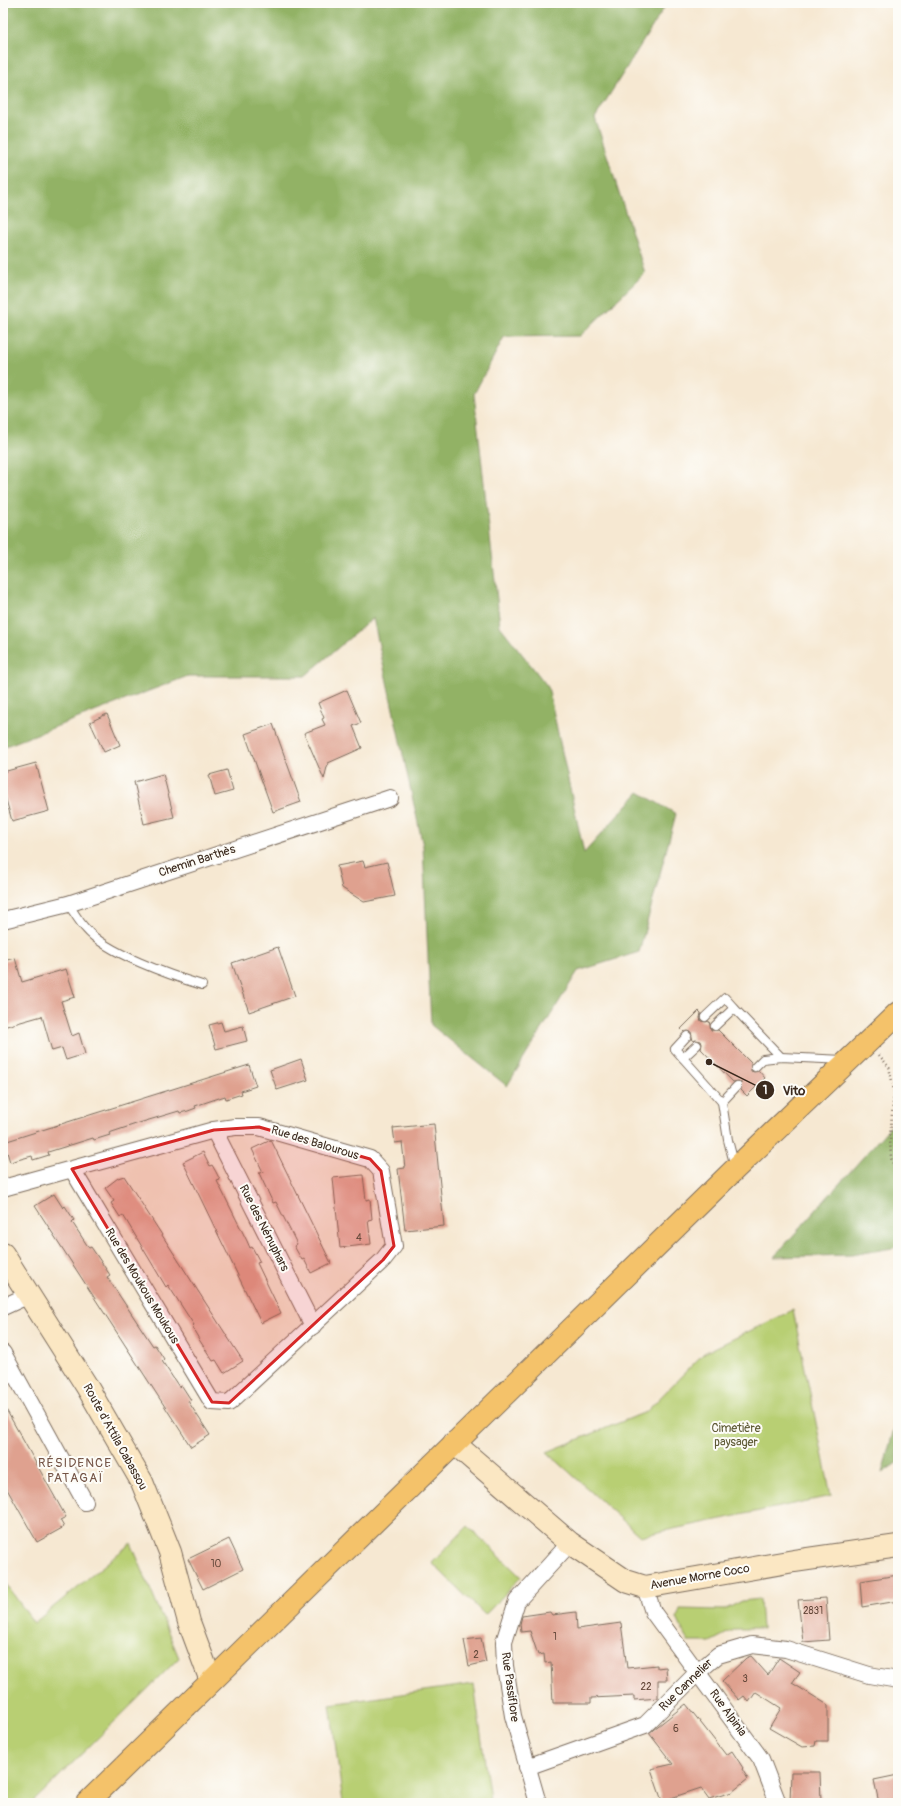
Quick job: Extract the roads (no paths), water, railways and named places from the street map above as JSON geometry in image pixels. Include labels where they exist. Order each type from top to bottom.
[{"type":"main road","points":[[87,1803],[735,1169],[868,1040],[898,1013]]},
{"type":"street","name":"Chemin Barthès","points":[[3,920],[68,904],[390,798]]},
{"type":"street","name":"Rue des Balourous","points":[[3,1188],[214,1130],[260,1126],[370,1159],[381,1170],[394,1246],[383,1260],[229,1403],[212,1402]]},
{"type":"street","name":"Rue des Nénuphars","points":[[214,1130],[313,1326]]},
{"type":"street","name":"Rue des Moukous Moukous","points":[[72,1169],[212,1402]]},
{"type":"street","name":"Route d'Attila Cabassou","points":[[3,1254],[86,1385],[142,1482],[170,1552],[189,1622],[211,1681]]},
{"type":"street","points":[[3,1307],[29,1295]]},
{"type":"street","points":[[3,1353],[85,1502]]},
{"type":"street","name":"Avenue Morne Coco","points":[[454,1443],[481,1468],[570,1543],[626,1581],[645,1587],[794,1561],[898,1546]]},
{"type":"street","name":"Rue Passiflore","points":[[538,1803],[513,1716],[505,1666],[504,1642],[517,1601],[570,1543]]},
{"type":"street","name":"Rue Alpinia","points":[[645,1587],[653,1612],[761,1759],[778,1803]]},
{"type":"street","name":"Rue Cannelier","points":[[527,1767],[645,1725],[698,1672],[718,1655],[752,1645],[786,1649],[869,1675],[898,1680]]},
{"type":"lane","points":[[68,904],[86,930],[116,951],[150,966],[202,985]]},
{"type":"lane","points":[[705,1017],[725,998],[781,1057]]},
{"type":"lane","points":[[715,1026],[734,1008]]},
{"type":"lane","points":[[688,1036],[675,1049],[722,1102],[728,1140],[735,1169]]},
{"type":"lane","points":[[683,1058],[696,1045]]},
{"type":"lane","points":[[755,1067],[763,1060],[781,1057],[848,1060]]},
{"type":"lane","points":[[722,1102],[737,1086]]},
{"type":"place","name":"Vito","points":[[709,1062]]},
{"type":"district","name":"RÉSIDENCE PATAGAÏ","points":[[75,1470]]},
{"type":"park label","name":"Cimetière paysager","points":[[736,1435]]}]
